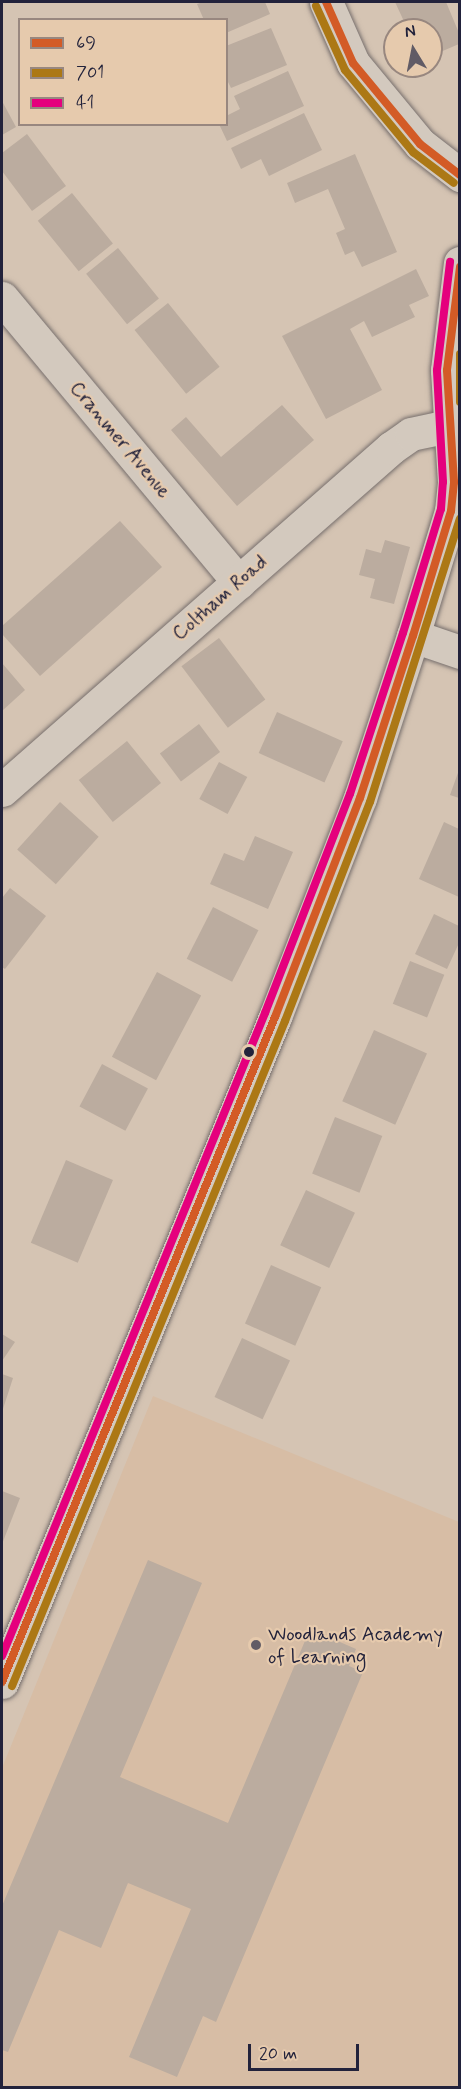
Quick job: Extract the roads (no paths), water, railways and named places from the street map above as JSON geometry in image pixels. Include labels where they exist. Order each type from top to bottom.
[{"type":"street","points":[[326,2],[353,63],[420,144],[459,175]]},
{"type":"street","points":[[2,1682],[279,1006],[360,798],[413,636],[451,510],[454,482],[447,370],[459,263]]},
{"type":"street","name":"Cranmer Avenue","points":[[2,298],[239,582]]},
{"type":"street","name":"Coltham Road","points":[[2,790],[391,448],[411,434],[450,426]]},
{"type":"street","points":[[413,636],[459,652]]},
{"type":"place","name":"Woodlands Academy of Learning","points":[[256,1645]]}]
